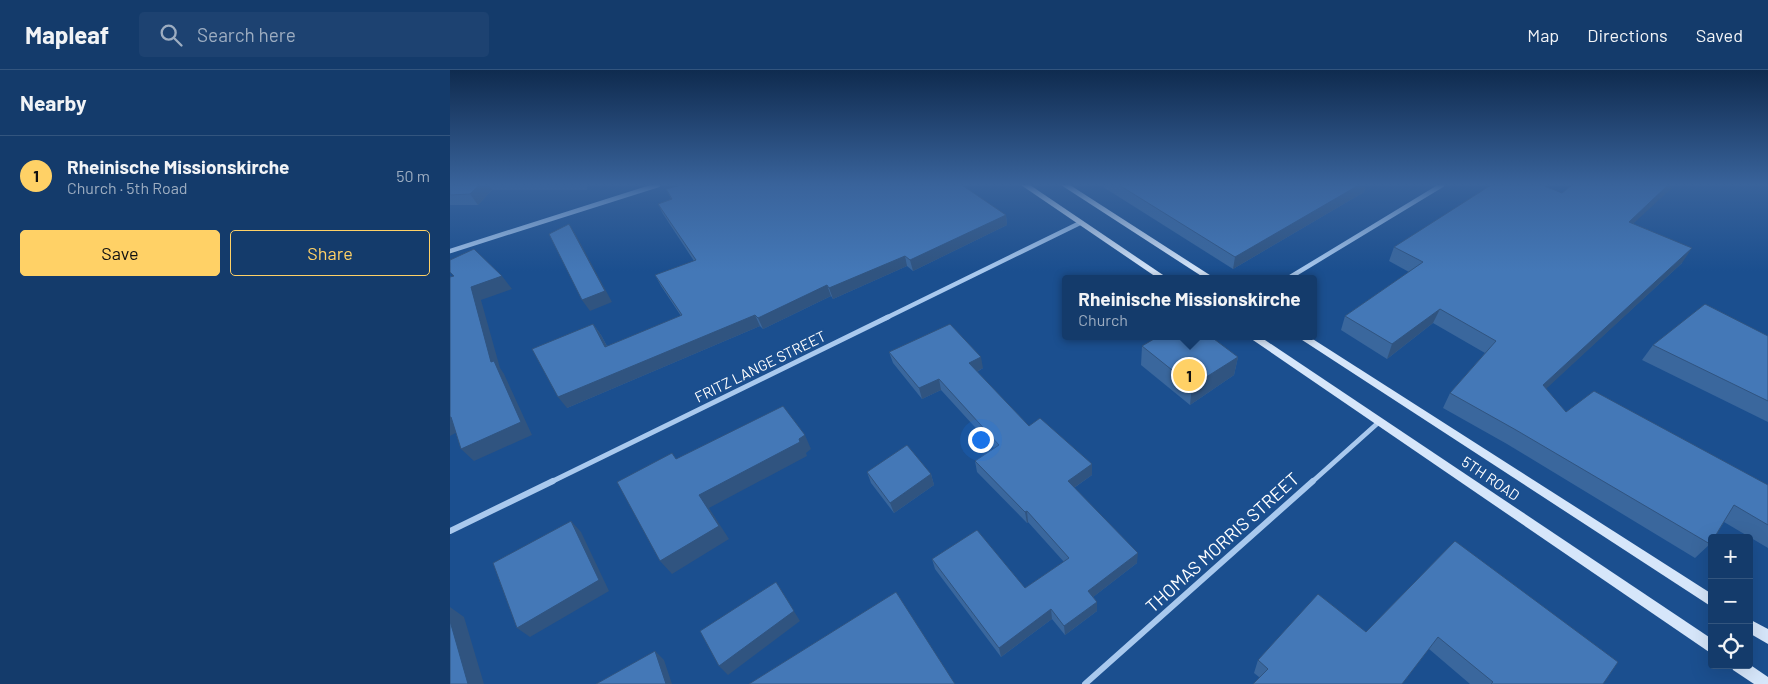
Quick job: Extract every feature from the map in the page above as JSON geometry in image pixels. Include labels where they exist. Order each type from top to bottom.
[{"type":"main road","points":[[1066,214],[1159,275]]},
{"type":"main road","points":[[1110,214],[1206,275]]},
{"type":"main road","name":"5TH ROAD","points":[[1258,340],[1708,644]]},
{"type":"main road","name":"5TH ROAD","points":[[1307,340],[1708,598]]},
{"type":"main road","points":[[1753,628],[1768,637]]},
{"type":"main road","points":[[1744,669],[1766,684]]},
{"type":"street","points":[[450,251],[568,214]]},
{"type":"street","points":[[1294,275],[1395,214]]},
{"type":"street","name":"FRITZ LANGE STREET","points":[[450,532],[1080,223]]},
{"type":"street","name":"THOMAS MORRIS STREET","points":[[1086,684],[1379,422]]},
{"type":"building","points":[[665,214],[1006,215],[910,260],[905,256],[829,288],[827,285],[758,318],[755,315],[558,397],[532,349],[593,324],[605,347],[682,315],[655,275],[696,260]]},
{"type":"building","points":[[1165,214],[1310,214],[1235,257]]},
{"type":"building","points":[[1446,214],[1638,214],[1629,222],[1692,248],[1543,385],[1566,412],[1594,391],[1768,485],[1768,525],[1734,505],[1716,534],[1708,534],[1708,543],[1450,393],[1496,341],[1440,309],[1392,344],[1345,316],[1423,262],[1394,247]]},
{"type":"building","points":[[569,224],[605,291],[582,300],[549,234]]},
{"type":"building","points":[[474,249],[502,276],[471,287],[491,362],[494,361],[521,422],[461,449],[450,417],[450,277],[454,276],[450,272],[450,260]]},
{"type":"building","points":[[1705,304],[1768,336],[1768,401],[1653,345]]},
{"type":"building","points":[[950,324],[981,357],[969,363],[1029,426],[1040,418],[1092,464],[1068,481],[1138,553],[1088,591],[1097,602],[1064,626],[1051,609],[999,648],[932,559],[977,530],[1025,588],[1069,558],[1027,511],[1025,512],[975,461],[999,445],[939,379],[919,388],[889,352]]},
{"type":"building","points":[[1152,340],[1215,340],[1238,357],[1192,386],[1142,346]]},
{"type":"building","points":[[783,406],[805,435],[799,439],[800,442],[699,495],[719,526],[660,561],[617,482],[672,453],[676,459]]},
{"type":"building","points":[[907,445],[931,474],[890,503],[867,472]]},
{"type":"building","points":[[571,521],[599,580],[517,628],[493,563]]},
{"type":"building","points":[[1455,541],[1618,662],[1603,684],[1491,684],[1493,682],[1438,637],[1402,684],[1253,684],[1268,669],[1258,660],[1318,594],[1366,632]]},
{"type":"building","points":[[776,582],[794,611],[719,666],[700,631]]},
{"type":"building","points":[[896,592],[955,684],[749,684]]},
{"type":"building","points":[[450,621],[468,684],[450,684]]},
{"type":"building","points":[[655,651],[666,684],[596,684]]},
{"type":"place","name":"Rheinische Missionskirche","points":[[1189,375]]}]
